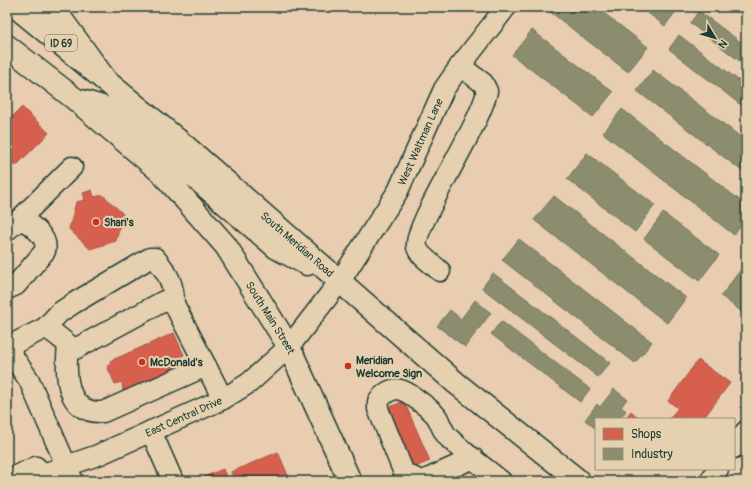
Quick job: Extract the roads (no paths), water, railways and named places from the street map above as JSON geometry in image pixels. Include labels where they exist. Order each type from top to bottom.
[{"type":"main road","name":"South Meridian Road","points":[[16,7],[191,151],[456,383],[579,481]]},
{"type":"main road","points":[[47,7],[62,20],[105,79]]},
{"type":"main road","points":[[7,46],[75,99],[119,112],[277,248],[340,281]]},
{"type":"main road","name":"South Main Street","points":[[75,99],[161,172],[226,246],[289,346],[346,479]]},
{"type":"street","name":"West Waltman Lane","points":[[289,346],[340,281],[398,191],[444,89],[506,7]]},
{"type":"street","points":[[440,271],[419,251],[417,239],[427,214],[469,138],[487,91],[483,82],[460,66]]},
{"type":"street","points":[[13,224],[72,167]]},
{"type":"street","points":[[7,289],[16,284],[45,251],[47,245],[45,240],[33,227],[13,224]]},
{"type":"street","points":[[70,474],[29,380],[7,347],[45,328],[59,313],[74,303],[150,258],[155,258],[173,285],[174,304],[223,399]]},
{"type":"street","points":[[45,328],[56,333],[68,345],[75,349],[164,301],[174,304]]},
{"type":"street","points":[[68,345],[66,372],[69,385],[82,409],[93,412],[103,412],[206,366]]},
{"type":"street","name":"East Central Drive","points":[[42,478],[70,474],[151,431],[223,399],[249,382],[289,346]]},
{"type":"street","points":[[473,458],[422,481],[404,473],[378,409],[378,400],[384,394],[394,389],[407,391],[430,409],[437,417],[447,437],[473,458],[501,481]]},
{"type":"street","points":[[151,431],[173,481]]},
{"type":"street","points":[[735,447],[746,431]]},
{"type":"street","points":[[7,480],[36,467],[42,478]]},
{"type":"street","points":[[710,481],[717,470]]},
{"type":"place","name":"Shari's","points":[[96,222]]},
{"type":"place","name":"McDonald's","points":[[142,362]]},
{"type":"place","name":"Meridian Welcome Sign","points":[[348,366]]}]
